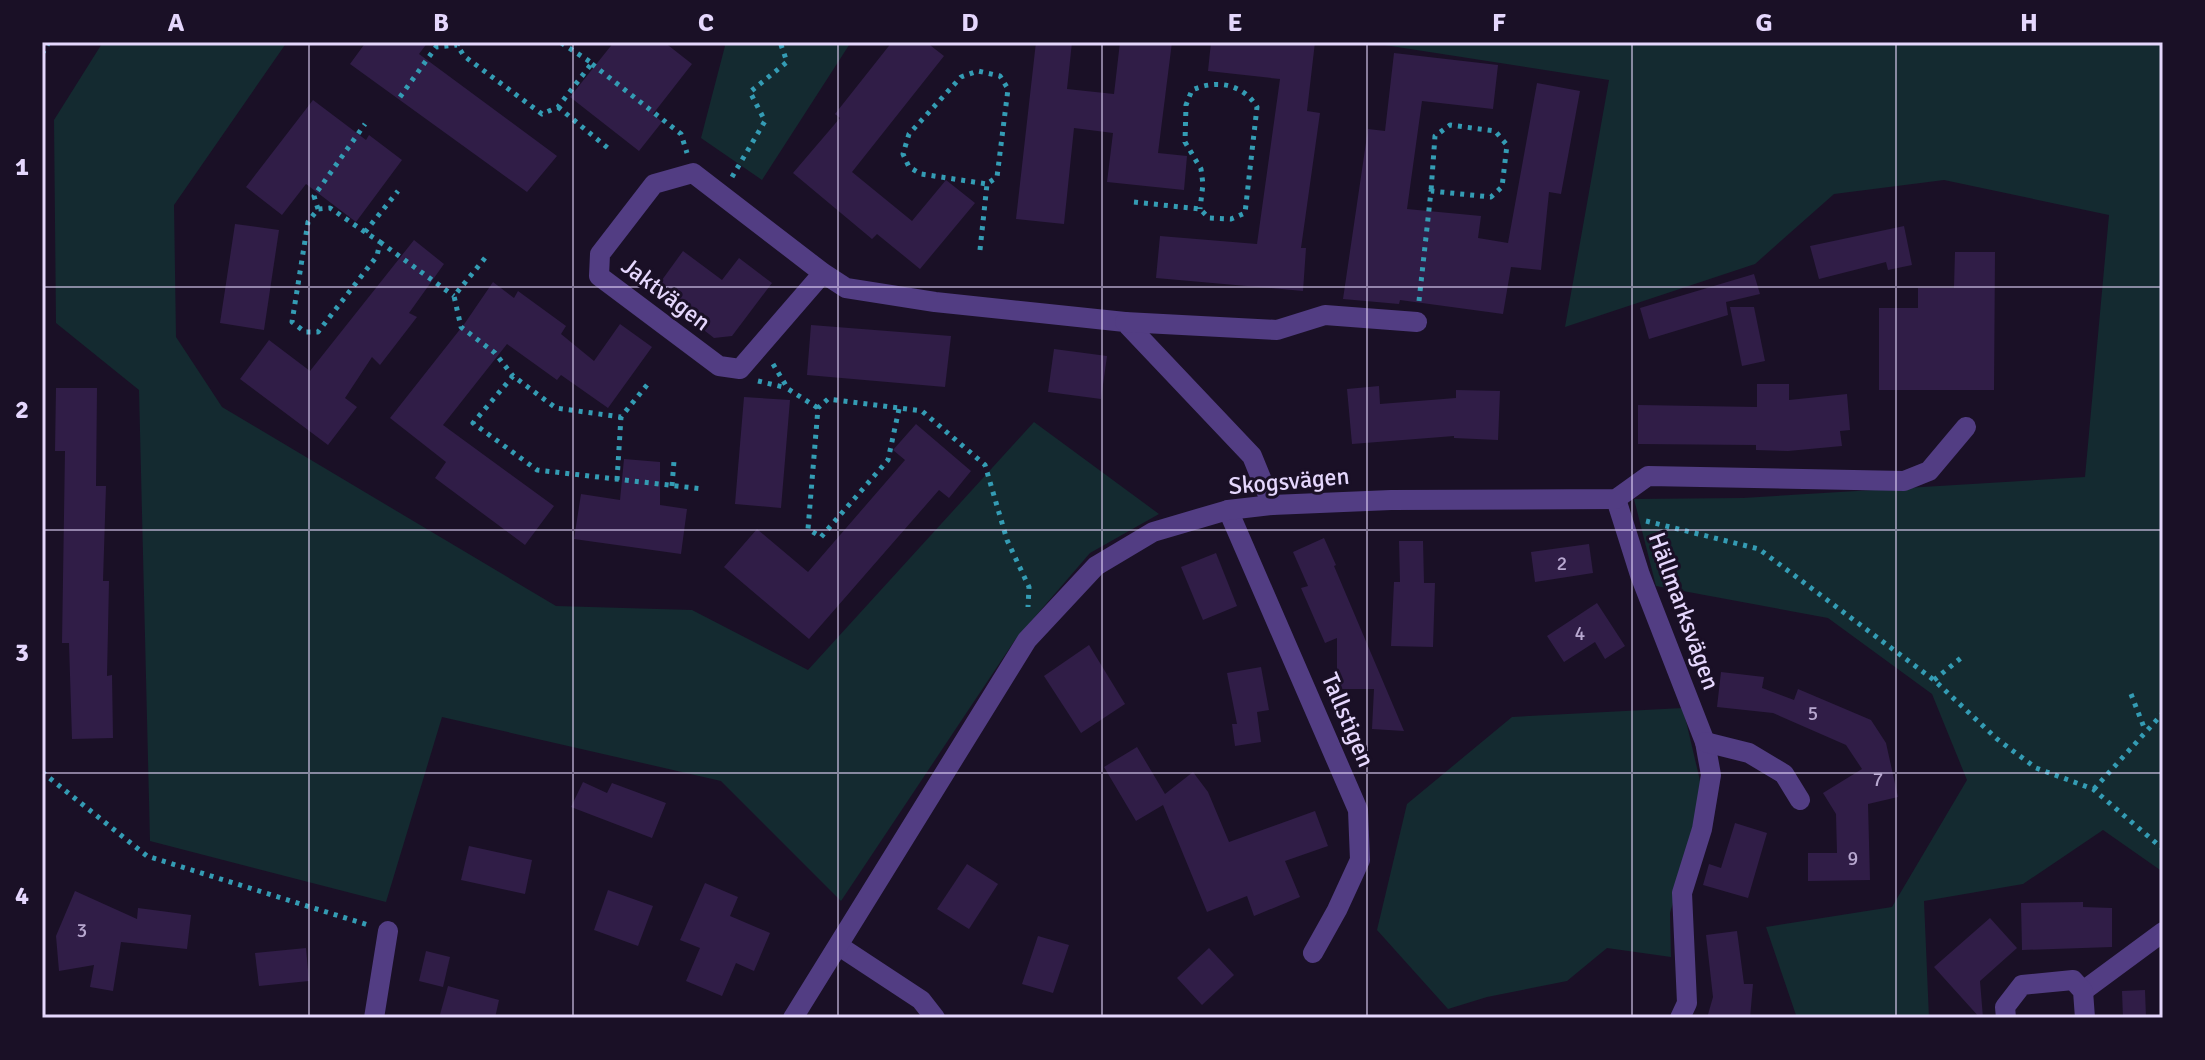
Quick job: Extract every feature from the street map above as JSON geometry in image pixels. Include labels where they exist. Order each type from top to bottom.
[{"type":"street","points":[[693,173],[846,288],[935,302],[1125,322],[1277,330],[1325,315],[1417,322]]},
{"type":"street","name":"Jaktvägen","points":[[693,173],[654,184],[600,254],[599,276],[719,366],[740,369],[823,273]]},
{"type":"street","points":[[1125,322],[1252,456],[1272,505]]},
{"type":"street","points":[[1619,507],[1648,476],[1904,481],[1929,471],[1966,427]]},
{"type":"street","name":"Skogsvägen","points":[[793,1018],[1027,640],[1096,566],[1153,532],[1228,510],[1272,505],[1391,500],[1619,507]]},
{"type":"street","name":"Hällmarksvägen","points":[[1619,507],[1640,575],[1705,742],[1711,775],[1702,829],[1682,893],[1687,1003],[1680,1018]]},
{"type":"street","name":"Tallstigen","points":[[1228,510],[1358,810],[1360,860],[1313,953]]},
{"type":"street","points":[[1705,742],[1749,753],[1784,774],[1800,800]]},
{"type":"street","points":[[374,1018],[388,931]]},
{"type":"street","points":[[2083,991],[2163,932]]},
{"type":"street","points":[[839,946],[921,1000],[935,1018]]},
{"type":"street","points":[[2006,1018],[2005,1007],[2022,985],[2073,980],[2083,991],[2085,1018]]},
{"type":"path","points":[[42,54],[49,42]]},
{"type":"path","points":[[560,42],[592,63],[681,134],[693,173]]},
{"type":"path","points":[[722,195],[765,121],[750,92],[787,62],[780,42]]},
{"type":"path","points":[[400,97],[436,47],[458,43],[464,56],[542,114],[558,107],[592,63]]},
{"type":"path","points":[[980,250],[987,184],[997,177],[1008,89],[1000,76],[978,71],[961,77],[909,134],[903,154],[909,167],[921,174],[987,184]]},
{"type":"path","points":[[1134,202],[1200,209],[1209,218],[1231,219],[1245,213],[1257,107],[1248,93],[1231,87],[1206,84],[1192,90],[1186,105],[1185,142],[1201,169],[1200,209]]},
{"type":"path","points":[[558,107],[609,149]]},
{"type":"path","points":[[318,209],[314,196],[365,124]]},
{"type":"path","points":[[1417,322],[1435,136],[1450,125],[1495,131],[1507,145],[1502,187],[1491,197],[1431,191]]},
{"type":"path","points":[[365,232],[398,191]]},
{"type":"path","points":[[380,242],[377,256],[318,332],[305,332],[292,322],[308,222],[318,209],[330,208],[380,242],[454,296],[461,327],[495,353],[513,376],[556,408],[621,417]]},
{"type":"path","points":[[454,296],[485,258]]},
{"type":"path","points":[[758,350],[771,361],[788,389],[818,408]]},
{"type":"path","points":[[513,376],[473,423],[537,470],[703,489]]},
{"type":"path","points":[[617,480],[621,417],[647,385]]},
{"type":"path","points":[[899,409],[888,460],[821,537],[808,529],[818,408],[828,399],[922,411],[985,465],[1007,540],[1029,587],[1027,640]]},
{"type":"path","points":[[672,486],[674,461]]},
{"type":"path","points":[[1619,507],[1759,549],[1934,680],[1997,739],[2036,768],[2093,789],[2163,849]]},
{"type":"path","points":[[1934,680],[1961,658]]},
{"type":"path","points":[[2131,694],[2145,730]]},
{"type":"path","points":[[2093,789],[2163,713]]},
{"type":"path","points":[[42,772],[147,856],[388,931]]},
{"type":"green space","points":[[103,42],[287,42],[174,205],[176,337],[222,407],[556,606],[692,610],[808,670],[1034,422],[1159,514],[1090,553],[1015,640],[841,901],[721,781],[442,717],[386,902],[150,841],[139,390],[56,323],[54,120]]},
{"type":"green space","points":[[722,42],[851,42],[762,180],[701,138],[725,46]]},
{"type":"green space","points":[[1365,42],[2163,42],[2163,872],[2103,830],[2023,884],[1924,901],[1929,1018],[1797,1018],[1766,927],[1892,907],[1967,780],[1932,694],[1828,618],[1656,586],[1634,499],[1743,498],[2085,477],[2109,215],[1944,180],[1834,194],[1755,264],[1565,327],[1609,80]]},
{"type":"green space","points":[[1683,708],[1701,785],[1688,852],[1670,913],[1671,957],[1607,948],[1567,981],[1487,997],[1448,1009],[1377,930],[1407,804],[1512,717]]},
{"type":"building","points":[[366,42],[428,42],[419,54],[557,156],[527,192],[350,64]]},
{"type":"building","points":[[614,42],[664,42],[692,64],[653,114],[662,122],[639,151],[570,97]]},
{"type":"building","points":[[892,42],[926,42],[944,56],[852,172],[912,221],[946,180],[975,203],[920,269],[877,234],[872,239],[793,173],[840,118],[835,114]]},
{"type":"building","points":[[1036,42],[1072,42],[1067,89],[1114,94],[1120,42],[1172,42],[1158,153],[1187,156],[1184,190],[1107,182],[1113,133],[1074,128],[1064,224],[1016,219]]},
{"type":"building","points":[[1211,42],[1315,42],[1307,111],[1320,113],[1301,248],[1306,248],[1303,291],[1156,278],[1160,236],[1257,244],[1280,79],[1208,71]]},
{"type":"building","points":[[1394,53],[1498,65],[1493,109],[1422,101],[1407,209],[1481,216],[1478,238],[1508,243],[1537,83],[1580,91],[1561,194],[1549,192],[1541,270],[1511,267],[1503,314],[1400,300],[1399,304],[1343,299],[1368,129],[1385,131]]},
{"type":"building","points":[[313,100],[366,140],[369,135],[402,160],[356,222],[306,184],[282,215],[246,187]]},
{"type":"building","points":[[235,224],[279,230],[264,330],[220,323]]},
{"type":"building","points":[[1904,226],[1912,265],[1888,270],[1886,262],[1819,279],[1810,246]]},
{"type":"building","points":[[414,240],[444,264],[409,313],[417,317],[380,365],[372,357],[345,398],[357,407],[328,445],[240,379],[269,340],[310,371]]},
{"type":"building","points":[[683,251],[722,280],[739,258],[772,283],[732,336],[714,338],[654,291]]},
{"type":"building","points":[[1955,252],[1995,252],[1994,390],[1879,390],[1879,308],[1918,308],[1918,288],[1954,288]]},
{"type":"building","points":[[1754,274],[1760,294],[1726,302],[1728,315],[1649,339],[1640,308]]},
{"type":"building","points":[[493,282],[514,298],[518,291],[566,326],[561,334],[594,361],[620,324],[652,347],[608,408],[561,375],[557,380],[507,344],[443,425],[554,506],[525,545],[435,478],[446,462],[390,418],[465,323]]},
{"type":"building","points":[[1730,307],[1754,307],[1765,361],[1742,366]]},
{"type":"building","points":[[811,325],[951,336],[945,387],[807,375]]},
{"type":"building","points":[[1054,349],[1107,356],[1101,399],[1048,392]]},
{"type":"building","points":[[1757,384],[1789,384],[1789,400],[1847,394],[1850,430],[1840,431],[1842,446],[1788,451],[1756,450],[1756,445],[1638,444],[1638,405],[1757,407]]},
{"type":"building","points":[[1379,386],[1380,404],[1456,398],[1456,390],[1500,391],[1498,440],[1454,436],[1352,444],[1347,389]]},
{"type":"building","points":[[56,388],[97,388],[96,486],[106,486],[103,581],[109,581],[107,676],[112,675],[113,738],[72,739],[69,643],[62,643],[65,451],[55,451]]},
{"type":"building","points":[[744,397],[790,400],[781,508],[735,504]]},
{"type":"building","points":[[916,424],[971,471],[949,498],[939,490],[809,639],[724,567],[757,529],[808,572],[905,460],[893,450]]},
{"type":"building","points":[[624,459],[660,462],[660,505],[687,509],[681,554],[574,539],[581,494],[620,500]]},
{"type":"building","points":[[1324,538],[1404,731],[1372,729],[1374,689],[1337,689],[1337,638],[1325,643],[1301,588],[1308,586],[1293,552]]},
{"type":"building","points":[[1399,541],[1423,541],[1424,583],[1435,583],[1433,647],[1391,646],[1394,582],[1400,582]]},
{"type":"building","points":[[1589,544],[1593,573],[1535,582],[1531,552]]},
{"type":"building","points":[[1216,553],[1237,606],[1203,620],[1181,567]]},
{"type":"building","points":[[1597,603],[1625,646],[1605,659],[1595,642],[1564,662],[1547,636]]},
{"type":"building","points":[[1089,645],[1125,704],[1081,733],[1044,676]]},
{"type":"building","points":[[1261,667],[1269,710],[1257,712],[1261,742],[1235,746],[1232,724],[1237,724],[1227,673]]},
{"type":"building","points":[[1721,672],[1764,677],[1762,688],[1794,700],[1798,689],[1871,720],[1886,743],[1898,797],[1868,804],[1870,880],[1808,881],[1808,853],[1837,853],[1836,814],[1823,793],[1862,769],[1846,745],[1773,713],[1717,707]]},
{"type":"building","points":[[1137,747],[1165,794],[1193,772],[1208,792],[1229,842],[1315,811],[1328,846],[1285,861],[1300,897],[1254,916],[1247,896],[1207,912],[1163,805],[1136,821],[1104,767]]},
{"type":"building","points":[[583,782],[607,793],[612,783],[666,803],[652,838],[571,807]]},
{"type":"building","points":[[1735,823],[1767,833],[1748,898],[1703,885],[1709,864],[1721,868]]},
{"type":"building","points":[[469,846],[532,860],[525,894],[461,880]]},
{"type":"building","points":[[967,864],[998,884],[969,929],[937,909]]},
{"type":"building","points":[[705,883],[738,897],[730,916],[770,933],[754,971],[736,963],[722,996],[686,981],[700,948],[680,940]]},
{"type":"building","points":[[608,890],[653,906],[638,946],[594,930]]},
{"type":"building","points":[[75,891],[137,919],[138,908],[191,915],[187,949],[121,942],[113,991],[90,987],[94,965],[59,971],[56,936]]},
{"type":"building","points":[[2083,902],[2083,907],[2112,908],[2112,947],[2022,950],[2021,903]]},
{"type":"building","points":[[1990,918],[2017,948],[1980,981],[1983,1018],[1980,1018],[1934,967]]},
{"type":"building","points":[[1737,931],[1744,984],[1753,984],[1750,1018],[1707,1018],[1713,997],[1706,935]]},
{"type":"building","points":[[1038,936],[1069,945],[1053,993],[1022,984]]},
{"type":"building","points":[[306,948],[309,981],[259,986],[255,953]]},
{"type":"building","points":[[1209,948],[1234,975],[1202,1005],[1177,978]]},
{"type":"building","points":[[426,951],[450,957],[443,987],[419,981]]},
{"type":"building","points":[[448,986],[499,1000],[495,1018],[439,1018]]},
{"type":"building","points":[[2145,990],[2146,1018],[2123,1018],[2122,991]]}]
